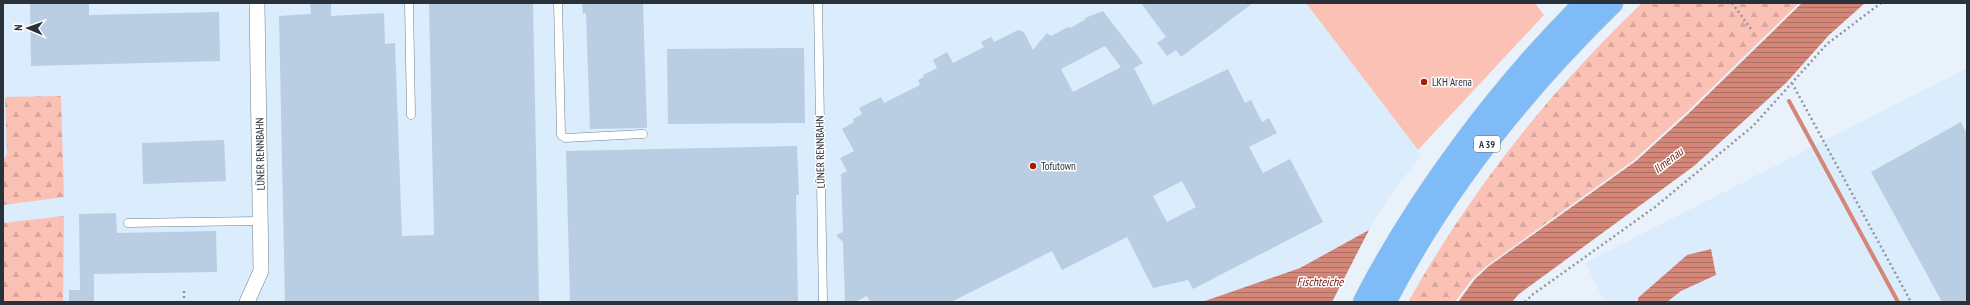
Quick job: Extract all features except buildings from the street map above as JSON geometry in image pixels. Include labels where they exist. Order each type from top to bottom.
[{"type":"highway","name":"A 39","points":[[1364,302],[1406,228],[1452,160],[1494,104],[1550,38],[1585,3]]},
{"type":"highway","name":"A 39","points":[[1385,302],[1422,236],[1466,172],[1510,114],[1564,52],[1612,3]]},
{"type":"street","name":"LÜNER RENNBAHN","points":[[247,302],[261,271],[257,3]]},
{"type":"lane","points":[[409,3],[411,115]]},
{"type":"lane","points":[[558,3],[561,135],[565,138],[643,134]]},
{"type":"lane","name":"LÜNER RENNBAHN","points":[[818,3],[823,302]]},
{"type":"lane","points":[[128,223],[260,221]]},
{"type":"path","points":[[1732,3],[1751,30]]},
{"type":"path","points":[[1525,302],[1532,295],[1655,207],[1753,126],[1827,44],[1881,3]]},
{"type":"path","points":[[1792,83],[1911,302]]},
{"type":"path","points":[[184,291],[184,302]]},
{"type":"shaded area","points":[[3,3],[1306,3],[1421,155],[1385,203],[1369,230],[1300,268],[1202,302],[3,302]]},
{"type":"shaded area","points":[[1967,68],[1967,302],[1605,302],[1585,263]]},
{"type":"green space","name":"LKH Arena","points":[[1306,3],[1535,3],[1544,15],[1418,150]]},
{"type":"green space","points":[[1642,3],[1799,3],[1687,112],[1634,160],[1488,265],[1473,278],[1455,302],[1408,302],[1459,220],[1514,144],[1574,72]]},
{"type":"green space","points":[[61,96],[64,197],[3,205],[3,159],[7,155],[5,97]]},
{"type":"green space","points":[[64,216],[63,302],[3,302],[3,223]]},
{"type":"water","name":"Ilmenau","points":[[1802,3],[1865,3],[1829,35],[1787,82],[1694,166],[1519,294],[1512,302],[1458,302],[1475,279],[1489,266],[1636,161],[1688,114]]},
{"type":"water","name":"Fischteiche","points":[[1369,230],[1332,302],[1202,302],[1300,268]]},
{"type":"water","points":[[1711,249],[1716,275],[1681,291],[1667,302],[1638,302],[1638,298],[1687,255]]},
{"type":"waterway","points":[[1789,101],[1898,302]]},
{"type":"place","name":"LKH Arena","points":[[1424,82]]},
{"type":"place","name":"Tofutown","points":[[1033,166]]}]
